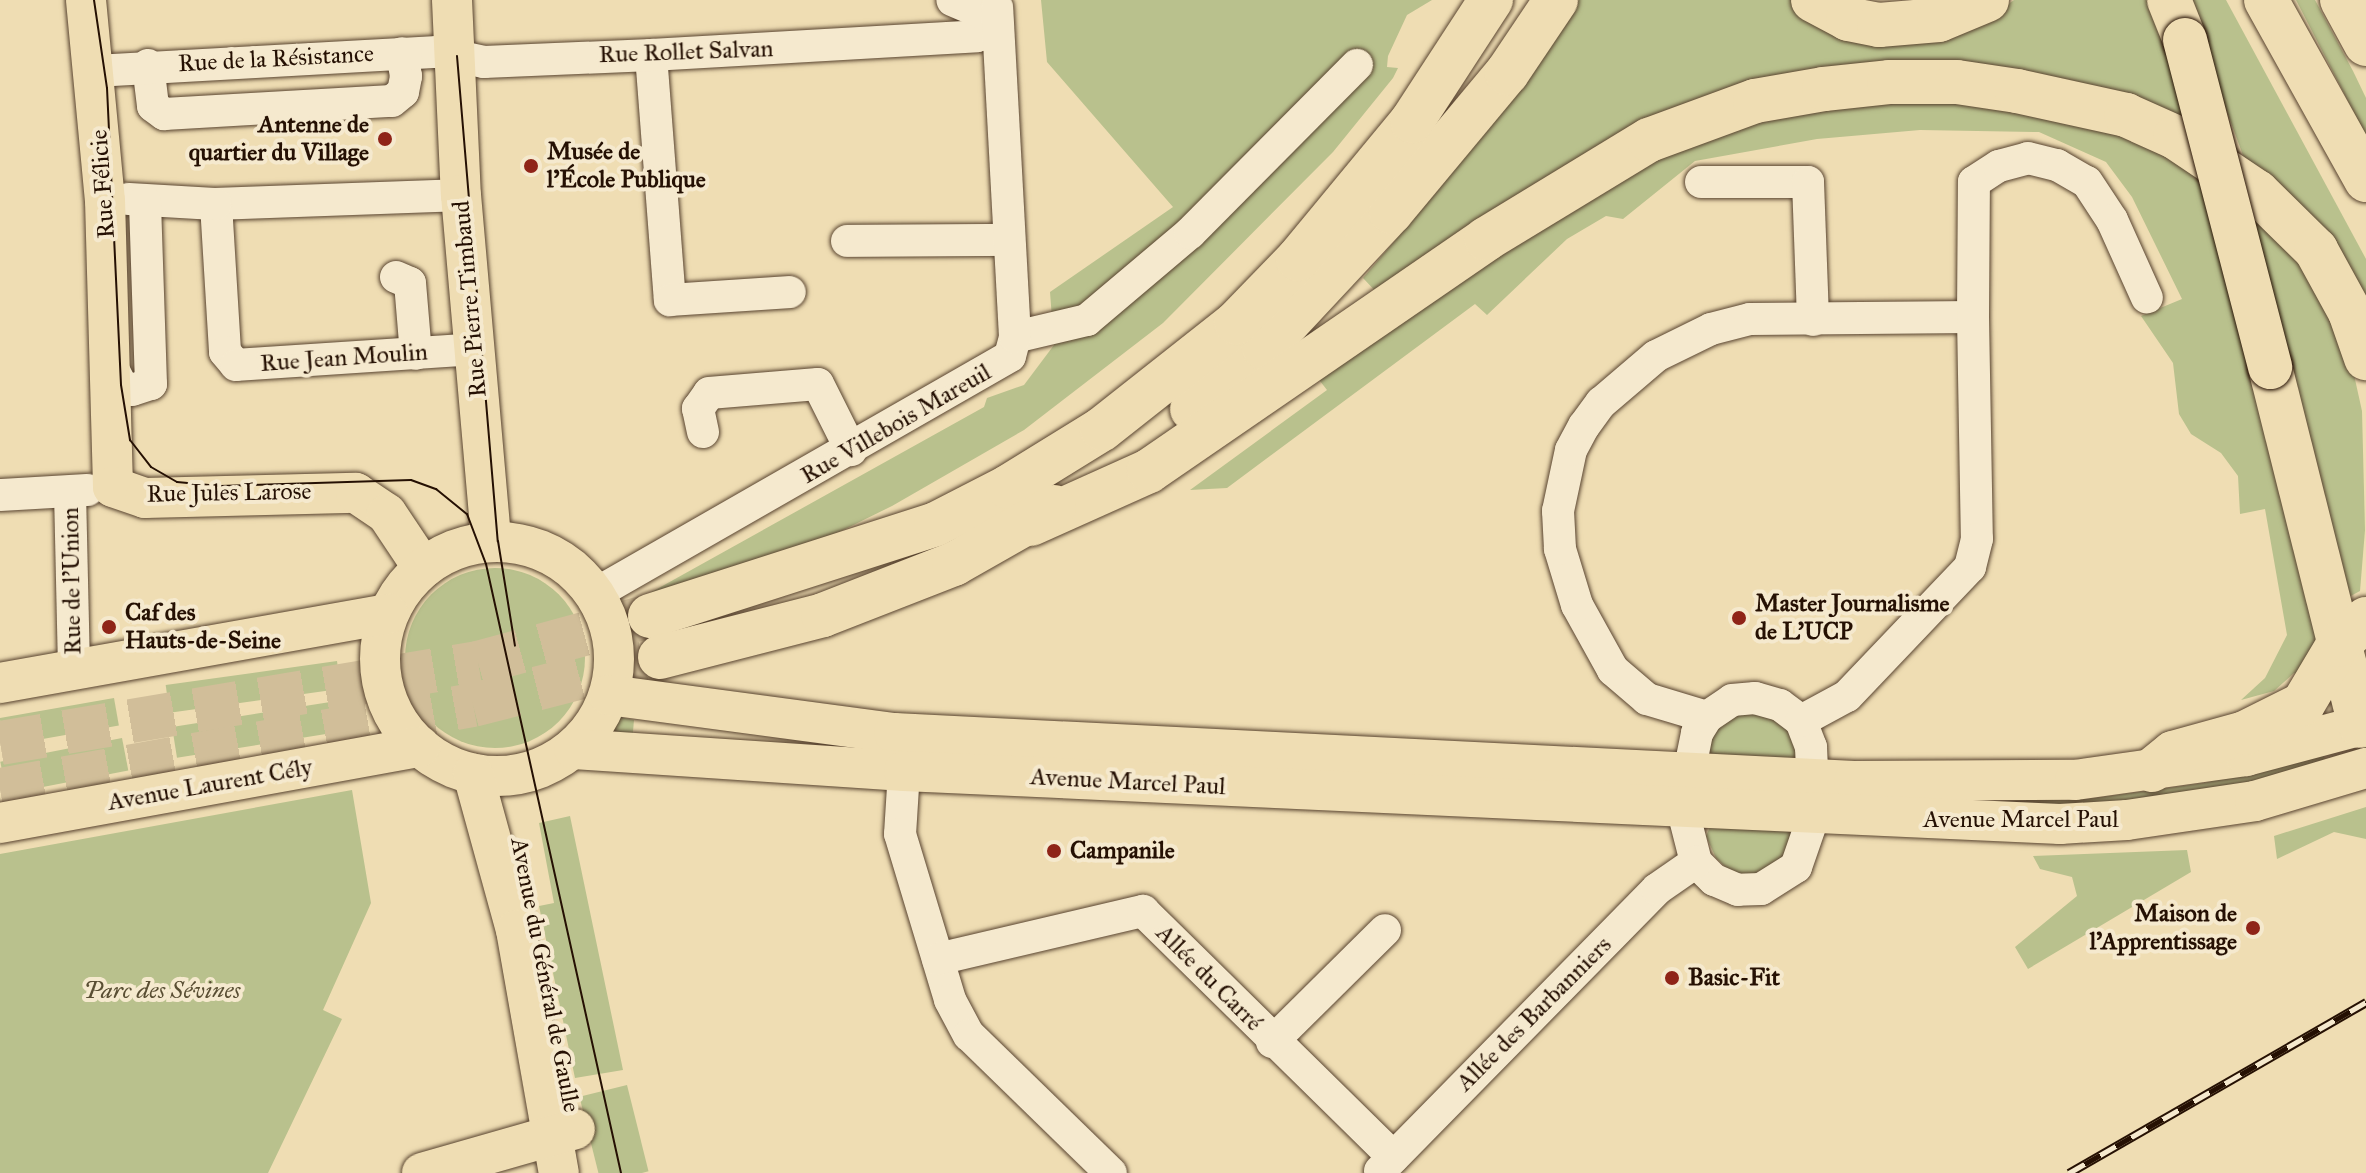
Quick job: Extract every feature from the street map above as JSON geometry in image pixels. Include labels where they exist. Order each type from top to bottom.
[{"type":"highway","points":[[848,555],[1000,474],[1090,413],[1175,346],[1321,199],[1403,91],[1458,0]]},
{"type":"highway","points":[[650,616],[848,555],[936,524],[1008,487],[1102,429],[1236,323],[1354,198],[1412,121],[1491,0]]},
{"type":"highway","points":[[1031,524],[1208,398],[1264,348],[1391,212],[1507,73],[1556,0]]},
{"type":"highway","points":[[1813,0],[1848,19],[1879,25],[1939,20],[1987,0]]},
{"type":"highway","points":[[2169,0],[2185,40],[2270,367],[2352,632],[2364,731]]},
{"type":"highway","points":[[2266,0],[2366,180]]},
{"type":"highway","points":[[2342,0],[2366,44]]},
{"type":"highway","points":[[660,657],[823,615],[954,564],[1031,524],[1149,471],[1473,248],[1624,153],[1699,119],[1755,101],[1824,89],[1930,82],[2017,91],[2126,115],[2175,137],[2257,192],[2316,250],[2350,312],[2366,358]]},
{"type":"highway","points":[[2152,770],[2173,753],[2245,733],[2303,704],[2352,632]]},
{"type":"main road","name":"Rue Félicie","points":[[86,0],[105,200],[113,369],[113,487]]},
{"type":"main road","name":"Rue Pierre Timbaud","points":[[452,0],[457,56],[454,87],[461,195],[491,541]]},
{"type":"main road","name":"Rue Jules Larose","points":[[113,487],[145,498],[363,495],[387,514],[423,568]]},
{"type":"main road","points":[[491,541],[547,552],[570,567],[595,594],[612,633],[609,695],[574,749],[541,768],[492,775],[420,747],[392,710],[383,686],[380,661],[388,614],[423,568],[449,552],[491,541]]},
{"type":"main road","points":[[3,681],[388,614]]},
{"type":"main road","name":"Avenue Marcel Paul","points":[[609,695],[894,733],[1815,797],[2060,824],[2127,820],[2255,801],[2366,768]]},
{"type":"main road","name":"Avenue Marcel Paul","points":[[1815,797],[2075,780],[2246,756],[2364,731]]},
{"type":"main road","name":"Avenue Laurent Cély","points":[[0,823],[420,747]]},
{"type":"main road","name":"Avenue Marcel Paul","points":[[574,749],[904,771],[1685,790]]},
{"type":"main road","name":"Avenue du Général de Gaulle","points":[[492,775],[522,958],[570,1158]]},
{"type":"main road","points":[[422,1173],[570,1158]]},
{"type":"street","points":[[916,41],[929,23],[931,0]]},
{"type":"street","points":[[938,0],[990,21]]},
{"type":"street","points":[[952,0],[992,17],[1015,337],[1087,320],[1190,233],[1357,65]]},
{"type":"street","name":"Rue Rollet Salvan","points":[[457,56],[484,62],[916,41],[990,21]]},
{"type":"street","name":"Rue de la Résistance","points":[[95,71],[148,65],[402,53],[457,56]]},
{"type":"street","points":[[148,65],[153,106],[164,114],[392,101],[403,92],[402,53]]},
{"type":"street","points":[[651,55],[670,300],[790,292]]},
{"type":"street","points":[[1801,721],[1847,696],[1970,567],[1977,539],[1974,182],[1999,166],[2028,158],[2057,165],[2087,182],[2112,220],[2147,298]]},
{"type":"street","points":[[1701,182],[1808,182],[1813,320]]},
{"type":"street","points":[[105,200],[216,204],[461,195]]},
{"type":"street","name":"Rue Félicie","points":[[113,369],[121,385],[132,390],[151,384],[145,201]]},
{"type":"street","name":"Rue Jean Moulin","points":[[216,204],[225,352],[236,365],[474,349]]},
{"type":"street","points":[[847,241],[1008,240]]},
{"type":"street","points":[[396,277],[410,283],[416,354]]},
{"type":"street","points":[[1707,717],[1647,699],[1613,670],[1592,640],[1567,577],[1558,511],[1571,450],[1584,426],[1601,403],[1656,356],[1711,329],[1750,319],[1973,317]]},
{"type":"street","name":"Rue Villebois Mareuil","points":[[595,594],[1002,362],[1010,356],[1015,337]]},
{"type":"street","points":[[703,432],[698,409],[709,393],[818,384],[851,450]]},
{"type":"street","name":"Rue Jules Larose","points":[[0,495],[113,487]]},
{"type":"street","name":"Rue de l'Union","points":[[70,492],[74,671]]},
{"type":"street","points":[[1755,698],[1780,705],[1801,721],[1815,797],[1796,867],[1761,889],[1738,890],[1714,880],[1696,862],[1687,842],[1685,790],[1697,733],[1707,717],[1732,700],[1755,698]]},
{"type":"street","points":[[904,771],[900,834],[950,1000],[969,1035],[1111,1173]]},
{"type":"street","name":"Allée des Barbanniers","points":[[1385,1165],[1657,889],[1696,862]]},
{"type":"street","name":"Allée du Carré","points":[[938,959],[1143,911],[1272,1042],[1385,1165]]},
{"type":"street","points":[[1272,1042],[1385,930]]},
{"type":"green space","points":[[1041,0],[1432,0],[1407,15],[1388,56],[1387,67],[1398,68],[1393,78],[1333,152],[1163,323],[1024,430],[892,506],[766,568],[648,594],[984,407],[987,398],[1024,385],[1054,345],[1050,292],[1173,207],[1047,62]]},
{"type":"green space","points":[[1570,0],[1797,0],[1981,24],[2014,0],[2159,0],[2195,133],[2144,112],[1758,88],[1379,295],[1363,278],[1439,189]]},
{"type":"green space","points":[[2186,0],[2226,0],[2366,259],[2366,309],[2244,158]]},
{"type":"green space","points":[[2296,0],[2315,0],[2353,71],[2366,98],[2366,136]]},
{"type":"green space","points":[[1834,100],[2045,105],[2205,161],[2316,626],[2316,652],[2305,680],[2294,673],[2274,691],[2241,700],[2265,678],[2287,635],[2265,509],[2240,514],[2238,476],[2221,453],[2191,434],[2179,414],[2173,363],[2141,316],[2182,299],[2132,197],[2106,162],[2039,132],[1920,130],[1817,139],[1695,161],[1623,219],[1606,216],[1567,239],[1487,315],[1475,304],[1227,488],[1190,490],[1327,390],[1313,372],[1685,135]]},
{"type":"green space","points":[[2253,216],[2279,222],[2345,334],[2362,411],[2365,530],[2360,591],[2345,599]]},
{"type":"green space","points":[[495,568],[529,575],[558,595],[578,624],[585,658],[578,692],[558,721],[529,741],[495,748],[461,741],[432,721],[412,692],[405,658],[412,624],[432,595],[461,575]]},
{"type":"green space","points":[[337,661],[341,689],[170,713],[166,685]]},
{"type":"green space","points":[[114,698],[119,726],[5,746],[0,718]]},
{"type":"green space","points":[[343,700],[348,731],[177,758],[172,727]]},
{"type":"green space","points":[[1752,712],[1769,714],[1793,730],[1798,762],[1712,755],[1708,749],[1716,731],[1736,716]]},
{"type":"green space","points":[[620,717],[634,720],[632,743],[605,741]]},
{"type":"green space","points":[[122,738],[128,770],[7,794],[0,762]]},
{"type":"green space","points":[[2323,753],[2326,763],[2259,782],[2090,809],[1857,802],[2088,799],[2204,783]]},
{"type":"green space","name":"Parc des Sévines","points":[[352,790],[371,903],[323,1010],[342,1019],[268,1173],[0,1173],[0,854]]},
{"type":"green space","points":[[2366,807],[2366,839],[2334,832],[2277,859],[2274,836]]},
{"type":"green space","points":[[570,816],[623,1070],[575,1078],[539,906],[554,903],[539,823]]},
{"type":"green space","points":[[1711,825],[1797,831],[1794,849],[1765,873],[1748,876],[1730,871],[1716,858],[1706,836]]},
{"type":"green space","points":[[2187,850],[2191,872],[2028,969],[2015,947],[2077,896],[2072,877],[2040,869],[2033,856]]},
{"type":"green space","points":[[627,1085],[649,1171],[598,1173],[579,1097]]},
{"type":"tunnel","points":[[0,743],[478,663],[650,616]]},
{"type":"tunnel","points":[[0,790],[473,705],[660,657]]},
{"type":"tram line","points":[[94,0],[107,88],[121,385],[130,440],[151,467],[177,482],[220,486],[411,480],[436,489],[467,514],[486,564],[621,1173]]},
{"type":"tram line","points":[[457,56],[498,541],[515,646]]},
{"type":"railway","points":[[2069,1173],[2366,1002]]},
{"type":"place","name":"Antenne de quartier du Village","points":[[385,139]]},
{"type":"place","name":"Musée de l'École Publique","points":[[531,166]]},
{"type":"place","name":"Master Journalisme de L'UCP","points":[[1739,618]]},
{"type":"place","name":"Caf des Hauts-de-Seine","points":[[109,627]]},
{"type":"place","name":"Campanile","points":[[1054,851]]},
{"type":"place","name":"Maison de l’Apprentissage","points":[[2253,928]]},
{"type":"place","name":"Basic-Fit","points":[[1672,978]]}]
